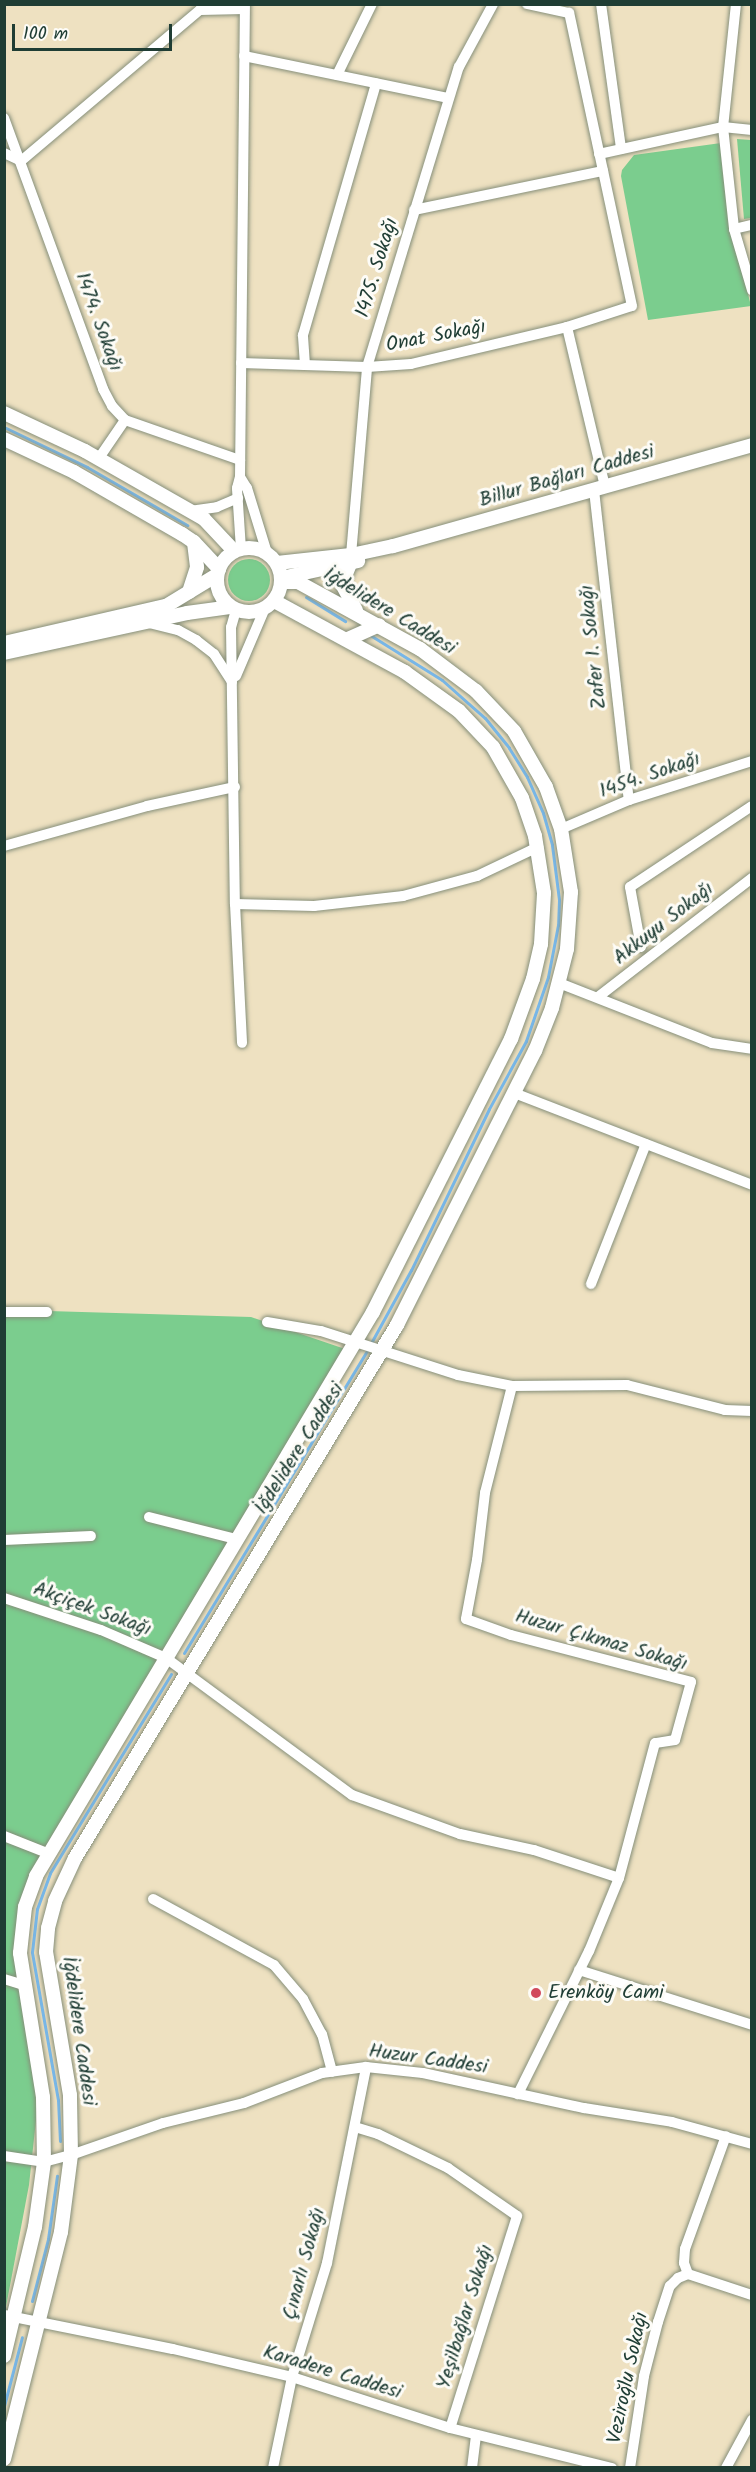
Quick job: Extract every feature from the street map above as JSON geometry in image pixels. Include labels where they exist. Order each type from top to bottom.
[{"type":"street","points":[[337,75],[372,4]]},
{"type":"street","name":"1475. Sokağı","points":[[351,559],[367,367],[459,67],[493,4]]},
{"type":"street","points":[[414,210],[603,171],[569,13],[527,4]]},
{"type":"street","points":[[601,4],[621,149]]},
{"type":"street","points":[[736,4],[723,127],[734,229],[752,290]]},
{"type":"street","points":[[4,153],[21,161],[200,10],[244,7],[238,550]]},
{"type":"street","points":[[244,56],[450,98]]},
{"type":"street","points":[[305,365],[303,335],[375,83]]},
{"type":"street","name":"1474. Sokağı","points":[[4,118],[103,389],[112,406],[125,420]]},
{"type":"street","points":[[599,154],[723,127],[752,130]]},
{"type":"street","name":"Onat Sokağı","points":[[241,363],[367,367],[411,364],[567,327],[632,306],[603,171]]},
{"type":"street","points":[[734,229],[752,225]]},
{"type":"street","name":"Zafer 1. Sokağı","points":[[567,327],[600,488],[629,800]]},
{"type":"street","points":[[4,413],[99,458],[204,519],[238,550]]},
{"type":"street","points":[[99,458],[125,420],[240,460]]},
{"type":"street","points":[[4,439],[99,486],[194,542],[218,572],[219,593],[233,608],[231,627],[235,904],[242,1043]]},
{"type":"street","name":"Billur Bağları Caddesi","points":[[351,559],[752,445]]},
{"type":"street","points":[[233,685],[248,644],[281,580],[247,488],[240,477]]},
{"type":"street","points":[[190,511],[217,507],[238,498]]},
{"type":"street","points":[[188,594],[197,567],[194,542]]},
{"type":"street","points":[[4,653],[103,627],[166,606],[188,594],[218,572],[225,558],[238,550],[255,548],[272,558],[351,559]]},
{"type":"street","points":[[281,580],[351,559]]},
{"type":"street","points":[[351,559],[342,584],[348,599],[362,615]]},
{"type":"street","name":"İğdelidere Caddesi","points":[[4,2459],[61,2232],[71,2155],[70,2095],[46,1952],[51,1914],[67,1872],[382,1350],[432,1258],[535,1051],[560,983],[567,949],[571,910],[570,873],[561,829],[536,767],[501,716],[476,691],[441,664],[379,625],[298,582],[281,580]]},
{"type":"street","points":[[4,643],[233,608],[253,612],[270,604]]},
{"type":"street","name":"İğdelidere Caddesi","points":[[4,2356],[9,2316],[35,2227],[44,2162],[43,2097],[20,1953],[21,1931],[30,1892],[47,1853],[356,1343],[413,1237],[519,1020],[538,962],[544,926],[544,893],[538,847],[529,817],[513,780],[481,734],[459,711],[425,686],[348,639],[270,604]]},
{"type":"street","points":[[146,623],[178,630],[196,640],[221,664],[233,685]]},
{"type":"street","points":[[348,639],[379,625]]},
{"type":"street","name":"1454. Sokağı","points":[[561,829],[629,800],[752,761]]},
{"type":"street","points":[[4,846],[147,806],[235,787]]},
{"type":"street","points":[[641,947],[630,887],[752,806]]},
{"type":"street","points":[[235,904],[314,906],[404,896],[477,876],[538,847]]},
{"type":"street","name":"Akkuyu Sokağı","points":[[598,997],[752,878]]},
{"type":"street","points":[[560,983],[712,1042],[752,1048]]},
{"type":"street","points":[[514,1093],[752,1185]]},
{"type":"street","points":[[591,1284],[646,1144]]},
{"type":"street","points":[[4,1312],[47,1312]]},
{"type":"street","points":[[267,1322],[321,1331],[458,1376],[512,1386],[627,1385],[725,1410],[752,1411]]},
{"type":"street","name":"Huzur Çıkmaz Sokağı","points":[[512,1386],[485,1493],[477,1560],[466,1619],[512,1635],[691,1682],[675,1740],[655,1743],[619,1878],[579,1970],[518,2094]]},
{"type":"street","points":[[149,1517],[236,1539]]},
{"type":"street","points":[[4,1540],[91,1536]]},
{"type":"street","name":"Akçiçek Sokağı","points":[[4,1598],[101,1630],[166,1658],[352,1795],[460,1833],[534,1850],[619,1878]]},
{"type":"street","points":[[4,1836],[47,1853]]},
{"type":"street","points":[[153,1899],[274,1965],[303,1999],[322,2034],[332,2072]]},
{"type":"street","points":[[579,1970],[752,2025]]},
{"type":"street","points":[[4,1979],[24,1985]]},
{"type":"street","name":"Huzur Caddesi","points":[[44,2162],[163,2124],[244,2103],[322,2073],[366,2067],[423,2073],[584,2108],[672,2122],[752,2144]]},
{"type":"street","name":"Çınarlı Sokağı","points":[[273,2468],[292,2377],[327,2263],[366,2067]]},
{"type":"street","name":"Yeşilbağlar Sokağı","points":[[355,2127],[378,2134],[448,2168],[517,2216],[450,2428]]},
{"type":"street","points":[[726,2136],[685,2249],[684,2263],[688,2274],[752,2295]]},
{"type":"street","points":[[4,2156],[44,2162]]},
{"type":"street","name":"Veziroğlu Sokağı","points":[[630,2468],[644,2376],[666,2295],[674,2282],[688,2274]]},
{"type":"street","name":"Karadere Caddesi","points":[[9,2316],[173,2349],[292,2377],[450,2428],[612,2468]]},
{"type":"street","points":[[726,2468],[752,2420]]},
{"type":"street","points":[[472,2468],[476,2435]]},
{"type":"green space","points":[[737,139],[751,140],[751,218],[744,219]]},
{"type":"green space","points":[[721,143],[732,230],[751,306],[648,320],[621,176],[622,170],[634,155]]},
{"type":"green space","points":[[249,559],[264,565],[270,580],[264,595],[249,601],[234,595],[228,580],[234,565]]},
{"type":"green space","points":[[14,1310],[251,1317],[348,1350],[19,1915],[37,2111],[29,2185],[5,2312],[5,1312]]},
{"type":"waterway","points":[[4,427],[87,467],[187,525]]},
{"type":"waterway","points":[[306,597],[345,621]]},
{"type":"waterway","points":[[370,635],[442,680],[485,718],[509,748],[527,777],[543,813],[552,845],[559,900],[558,925],[548,977],[526,1041],[489,1109],[411,1270],[371,1343]]},
{"type":"waterway","points":[[184,1653],[368,1349]]},
{"type":"waterway","points":[[60,2141],[58,2100],[32,1952],[37,1909],[50,1873],[171,1674]]},
{"type":"waterway","points":[[32,2301],[48,2239],[57,2176]]},
{"type":"waterway","points":[[4,2406],[22,2337]]},
{"type":"place","name":"Erenköy Cami","points":[[536,1993]]}]
